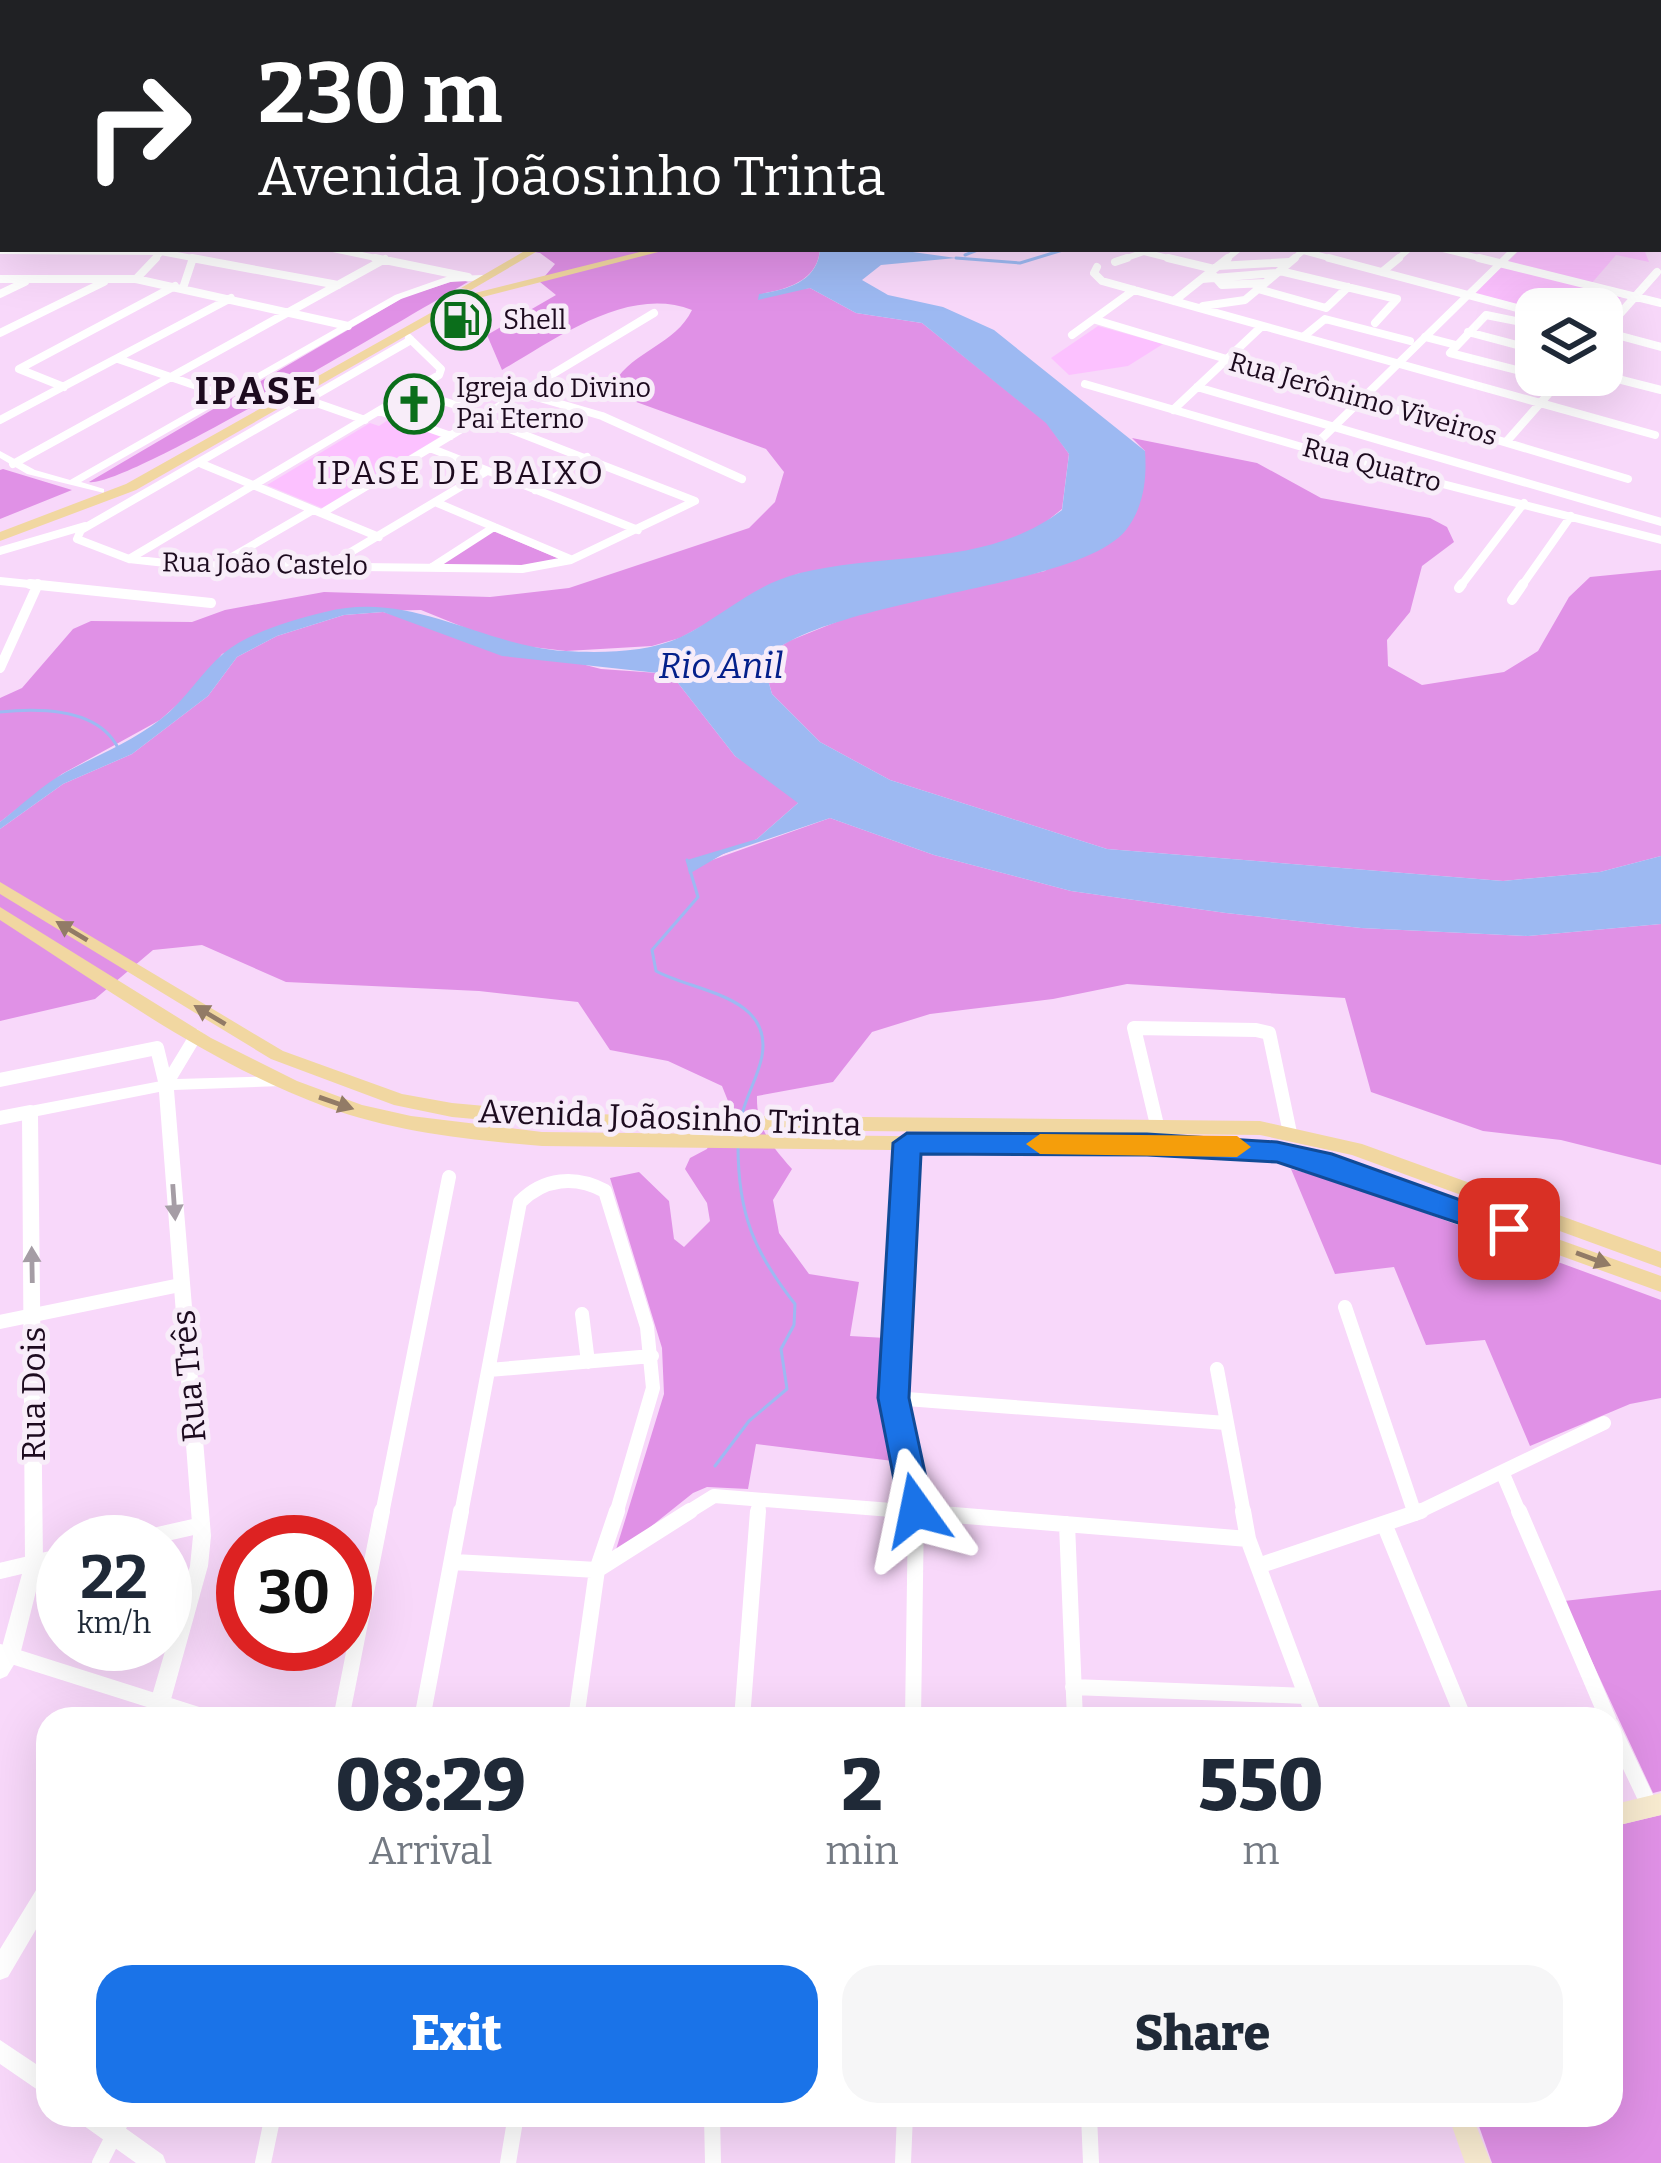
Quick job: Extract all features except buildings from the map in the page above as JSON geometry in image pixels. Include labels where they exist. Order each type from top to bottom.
[{"type":"main road","points":[[0,528],[100,490],[255,407],[476,278],[531,252]]},
{"type":"main road","points":[[341,372],[407,337],[463,299],[510,283],[651,252]]},
{"type":"main road","points":[[0,537],[96,503],[304,399],[362,354],[353,351]]},
{"type":"main road","points":[[241,428],[236,422],[255,407]]},
{"type":"main road","name":"Avenida Joãosinho Trinta","points":[[0,887],[278,1055],[400,1100],[513,1118],[685,1131],[864,1133],[1157,1125],[1291,1133],[1355,1148],[1661,1260]]},
{"type":"main road","name":"Avenida Joãosinho Trinta","points":[[0,912],[281,1082],[375,1116],[444,1130],[542,1139],[685,1131]]},
{"type":"main road","name":"Avenida Joãosinho Trinta","points":[[864,1133],[907,1143],[1147,1144],[1277,1152],[1322,1162],[1661,1284]]},
{"type":"main road","points":[[1623,1813],[1656,1805]]},
{"type":"main road","points":[[1464,2127],[1478,2163]]},
{"type":"street","points":[[136,279],[166,252]]},
{"type":"street","points":[[171,252],[338,285]]},
{"type":"street","points":[[349,252],[476,278]]},
{"type":"street","points":[[1115,262],[1144,252],[1216,271],[1279,272],[1397,299],[1347,350]]},
{"type":"street","points":[[1175,300],[1236,252]]},
{"type":"street","points":[[1192,307],[1256,291],[1298,252]]},
{"type":"street","points":[[1307,252],[1515,308]]},
{"type":"street","points":[[1382,272],[1405,252]]},
{"type":"street","points":[[1455,252],[1661,303]]},
{"type":"street","points":[[1496,262],[1501,252]]},
{"type":"street","points":[[1394,362],[1410,341],[1511,252]]},
{"type":"street","points":[[64,387],[19,369],[179,287],[193,257]]},
{"type":"street","points":[[13,464],[385,259]]},
{"type":"street","points":[[1216,271],[1290,262]]},
{"type":"street","points":[[1097,266],[1094,273],[1102,281],[1654,435]]},
{"type":"street","points":[[1216,271],[1223,286],[1323,309],[1348,287]]},
{"type":"street","points":[[1623,310],[1657,272]]},
{"type":"street","points":[[72,483],[410,292],[476,278]]},
{"type":"street","points":[[0,279],[136,279],[293,310],[348,326]]},
{"type":"street","points":[[0,294],[31,279]]},
{"type":"street","points":[[0,333],[110,279]]},
{"type":"street","points":[[1072,335],[1134,290]]},
{"type":"street","points":[[1175,300],[1256,291]]},
{"type":"street","points":[[1306,448],[1427,335],[1463,294]]},
{"type":"street","points":[[0,420],[232,298]]},
{"type":"street","points":[[217,565],[451,436],[653,313]]},
{"type":"street","points":[[1515,320],[1490,314],[1451,354],[1515,370]]},
{"type":"street","points":[[1303,337],[1324,319],[1371,326],[1410,341]]},
{"type":"street","name":"Rua Jerônimo Viveiros","points":[[1096,320],[1628,479]]},
{"type":"street","points":[[1326,344],[1348,324]]},
{"type":"street","points":[[1173,410],[1262,326]]},
{"type":"street","points":[[1468,332],[1515,344]]},
{"type":"street","points":[[1427,335],[1458,343]]},
{"type":"street","points":[[1623,337],[1657,345],[1661,336]]},
{"type":"street","points":[[0,551],[89,526],[202,464],[407,337],[441,369],[439,375],[257,486],[129,559]]},
{"type":"street","points":[[118,358],[226,396]]},
{"type":"street","points":[[1623,381],[1661,391]]},
{"type":"street","name":"Rua Quatro","points":[[1085,384],[1340,458],[1661,540]]},
{"type":"street","points":[[1197,387],[1326,429],[1437,454],[1439,460]]},
{"type":"street","points":[[411,391],[462,407]]},
{"type":"street","points":[[519,392],[602,416],[742,479]]},
{"type":"street","points":[[1507,441],[1546,396]]},
{"type":"street","points":[[304,399],[364,420]]},
{"type":"street","points":[[379,411],[451,436]]},
{"type":"street","points":[[481,418],[587,457]]},
{"type":"street","points":[[1340,458],[1357,436]]},
{"type":"street","points":[[1381,468],[1400,446]]},
{"type":"street","points":[[430,448],[638,530]]},
{"type":"street","points":[[0,454],[13,464],[100,490]]},
{"type":"street","points":[[535,490],[587,457]]},
{"type":"street","name":"Rua João Castelo","points":[[89,526],[77,539],[129,559],[217,565],[522,569],[571,560],[694,503],[693,498],[587,457]]},
{"type":"street","points":[[1425,479],[1439,460]]},
{"type":"street","points":[[1439,460],[1661,522]]},
{"type":"street","points":[[202,464],[379,537]]},
{"type":"street","points":[[328,565],[488,471]]},
{"type":"street","points":[[435,502],[571,560]]},
{"type":"street","points":[[1459,588],[1524,503]]},
{"type":"street","points":[[1512,601],[1585,503]]},
{"type":"street","points":[[432,567],[494,527]]},
{"type":"street","points":[[0,581],[211,603]]},
{"type":"street","points":[[0,668],[38,584]]},
{"type":"street","points":[[1157,1125],[1134,1028],[1256,1030],[1269,1033],[1291,1133]]},
{"type":"street","points":[[166,1085],[197,1034]]},
{"type":"street","points":[[0,1080],[157,1048],[166,1085]]},
{"type":"street","points":[[0,1118],[166,1085],[281,1082]]},
{"type":"street","name":"Rua Três","points":[[156,1707],[199,1566],[202,1525],[166,1085]]},
{"type":"street","name":"Rua Dois","points":[[3,1658],[34,1563],[30,1112]]},
{"type":"street","points":[[907,1143],[893,1398],[916,1510],[913,1707]]},
{"type":"street","points":[[343,1707],[449,1178]]},
{"type":"street","points":[[424,1707],[520,1202],[529,1192],[556,1180],[596,1185],[605,1191],[652,1356],[647,1421],[596,1570],[578,1707]]},
{"type":"street","points":[[0,1322],[180,1285]]},
{"type":"street","points":[[1346,1307],[1415,1514]]},
{"type":"street","points":[[583,1314],[588,1362]]},
{"type":"street","points":[[489,1370],[652,1356]]},
{"type":"street","points":[[1216,1369],[1248,1539],[1310,1707]]},
{"type":"street","points":[[893,1398],[1226,1423]]},
{"type":"street","points":[[1258,1566],[1415,1514],[1604,1423]]},
{"type":"street","points":[[1503,1474],[1604,1707]]},
{"type":"street","points":[[454,1562],[596,1570],[707,1498],[916,1510],[1248,1539]]},
{"type":"street","points":[[743,1707],[759,1500]]},
{"type":"street","points":[[1067,1524],[1074,1707]]},
{"type":"street","points":[[192,1527],[202,1525]]},
{"type":"street","points":[[1385,1526],[1459,1707]]},
{"type":"street","points":[[0,1571],[34,1563]]},
{"type":"street","points":[[3,1658],[144,1707]]},
{"type":"street","points":[[1073,1688],[1306,1696]]},
{"type":"street","points":[[1623,1745],[1656,1805]]},
{"type":"street","points":[[0,1969],[36,1909]]},
{"type":"street","points":[[0,2051],[36,2077]]},
{"type":"street","points":[[100,2163],[118,2127]]},
{"type":"street","points":[[121,2127],[154,2163]]},
{"type":"street","points":[[263,2163],[270,2127]]},
{"type":"street","points":[[508,2163],[514,2127]]},
{"type":"street","points":[[709,2163],[711,2127]]},
{"type":"street","points":[[903,2163],[904,2127]]},
{"type":"street","points":[[1089,2127],[1090,2163]]},
{"type":"shaded area","points":[[534,252],[819,252],[807,276],[759,294],[810,288],[856,313],[922,323],[1047,423],[1069,454],[1062,509],[1031,534],[989,549],[797,574],[680,638],[652,646],[566,651],[505,644],[421,610],[326,612],[222,654],[196,688],[160,720],[62,774],[0,822],[0,698],[22,688],[73,629],[91,621],[192,622],[225,610],[324,592],[490,597],[569,588],[749,528],[775,502],[784,472],[766,449],[628,399],[614,383],[632,363],[675,332],[692,310],[643,304],[618,310],[569,331],[502,370],[487,335],[556,295],[540,282],[555,264]]},
{"type":"shaded area","points":[[1518,252],[1645,252],[1649,262],[1616,255],[1591,284],[1507,262]]},
{"type":"shaded area","points":[[1502,266],[1586,288],[1515,288],[1515,306],[1474,295]]},
{"type":"shaded area","points":[[460,279],[468,282],[211,429],[113,477],[89,482],[404,297]]},
{"type":"shaded area","points":[[1098,326],[1163,344],[1128,366],[1069,375],[1051,358]]},
{"type":"shaded area","points":[[391,418],[443,435],[322,508],[267,485],[370,423],[379,426]]},
{"type":"shaded area","points":[[1132,438],[1257,463],[1321,498],[1430,518],[1447,527],[1454,542],[1422,566],[1410,612],[1387,640],[1388,666],[1422,685],[1504,672],[1538,651],[1569,597],[1590,577],[1661,570],[1661,856],[1600,872],[1503,881],[1107,849],[890,780],[820,742],[772,694],[766,673],[775,650],[789,641],[866,610],[1045,571],[1145,451]]},
{"type":"shaded area","points":[[3,469],[72,490],[0,519]]},
{"type":"shaded area","points":[[493,531],[562,560],[523,566],[441,565]]},
{"type":"shaded area","points":[[383,612],[601,669],[658,673],[678,683],[735,756],[796,796],[798,803],[757,839],[701,864],[830,818],[934,855],[1071,891],[1226,913],[1361,928],[1528,936],[1661,924],[1661,1165],[1561,1140],[1483,1131],[1371,1092],[1345,998],[1127,984],[1053,999],[930,1014],[872,1032],[833,1082],[757,1096],[757,1107],[767,1136],[792,1169],[773,1200],[779,1233],[809,1274],[859,1282],[850,1336],[886,1338],[880,1396],[893,1461],[756,1444],[748,1489],[707,1487],[693,1493],[614,1556],[664,1394],[662,1348],[610,1178],[639,1172],[669,1201],[674,1239],[684,1247],[710,1221],[707,1203],[685,1169],[690,1158],[707,1149],[728,1101],[722,1086],[668,1061],[610,1050],[578,1002],[479,991],[286,982],[202,945],[153,950],[95,999],[0,1021],[0,829],[63,784],[132,754],[208,696],[237,657],[277,636],[344,615]]},
{"type":"shaded area","points":[[1291,1169],[1347,1184],[1661,1300],[1661,1398],[1630,1404],[1530,1446],[1485,1340],[1426,1345],[1394,1267],[1335,1274]]},
{"type":"shaded area","points":[[1661,1590],[1661,1791],[1653,1793],[1623,1728],[1623,1707],[1613,1707],[1564,1601]]},
{"type":"shaded area","points":[[1661,1815],[1661,2163],[1492,2163],[1479,2127],[1623,2127],[1623,1824]]},
{"type":"water","name":"Rio Anil","points":[[819,252],[913,252],[956,258],[881,265],[862,280],[888,295],[943,307],[994,330],[1145,451],[1137,512],[1126,530],[1101,549],[1016,579],[858,616],[811,631],[775,650],[766,673],[772,694],[820,742],[890,780],[1107,849],[1503,881],[1600,872],[1661,856],[1661,924],[1528,936],[1361,928],[1226,913],[1071,891],[934,855],[830,818],[723,854],[689,874],[687,860],[757,839],[798,803],[735,756],[678,683],[658,673],[502,656],[383,612],[344,615],[277,636],[237,657],[208,696],[132,754],[63,784],[0,829],[0,822],[49,783],[161,719],[234,646],[299,619],[357,607],[387,608],[533,647],[578,652],[639,649],[681,637],[783,578],[834,566],[969,550],[1033,528],[1062,510],[1069,454],[1046,423],[922,323],[856,313],[810,288],[758,300],[759,294],[790,287],[807,277]]},
{"type":"waterway","points":[[965,255],[972,252]]},
{"type":"waterway","points":[[956,258],[1020,263],[1056,252]]},
{"type":"waterway","points":[[0,712],[50,711],[82,718],[97,725],[118,748]]},
{"type":"waterway","points":[[687,860],[698,897],[652,950],[656,971],[727,999],[755,1020],[762,1036],[762,1056],[741,1119]]},
{"type":"waterway","points":[[715,1466],[749,1421],[787,1389],[781,1349],[794,1325],[795,1304],[759,1249],[745,1212],[738,1146]]},
{"type":"slow traffic","points":[[1040,1144],[1237,1147]]},
{"type":"place","name":"Shell","points":[[461,320]]},
{"type":"place","name":"Igreja do Divino Pai Eterno","points":[[414,404]]},
{"type":"district","name":"IPASE","points":[[257,390]]},
{"type":"district","name":"IPASE DE BAIXO","points":[[461,472]]},
{"type":"route","points":[[916,1510],[893,1398],[904,1268],[907,1143],[1147,1144],[1277,1152],[1322,1162],[1509,1229]]}]
